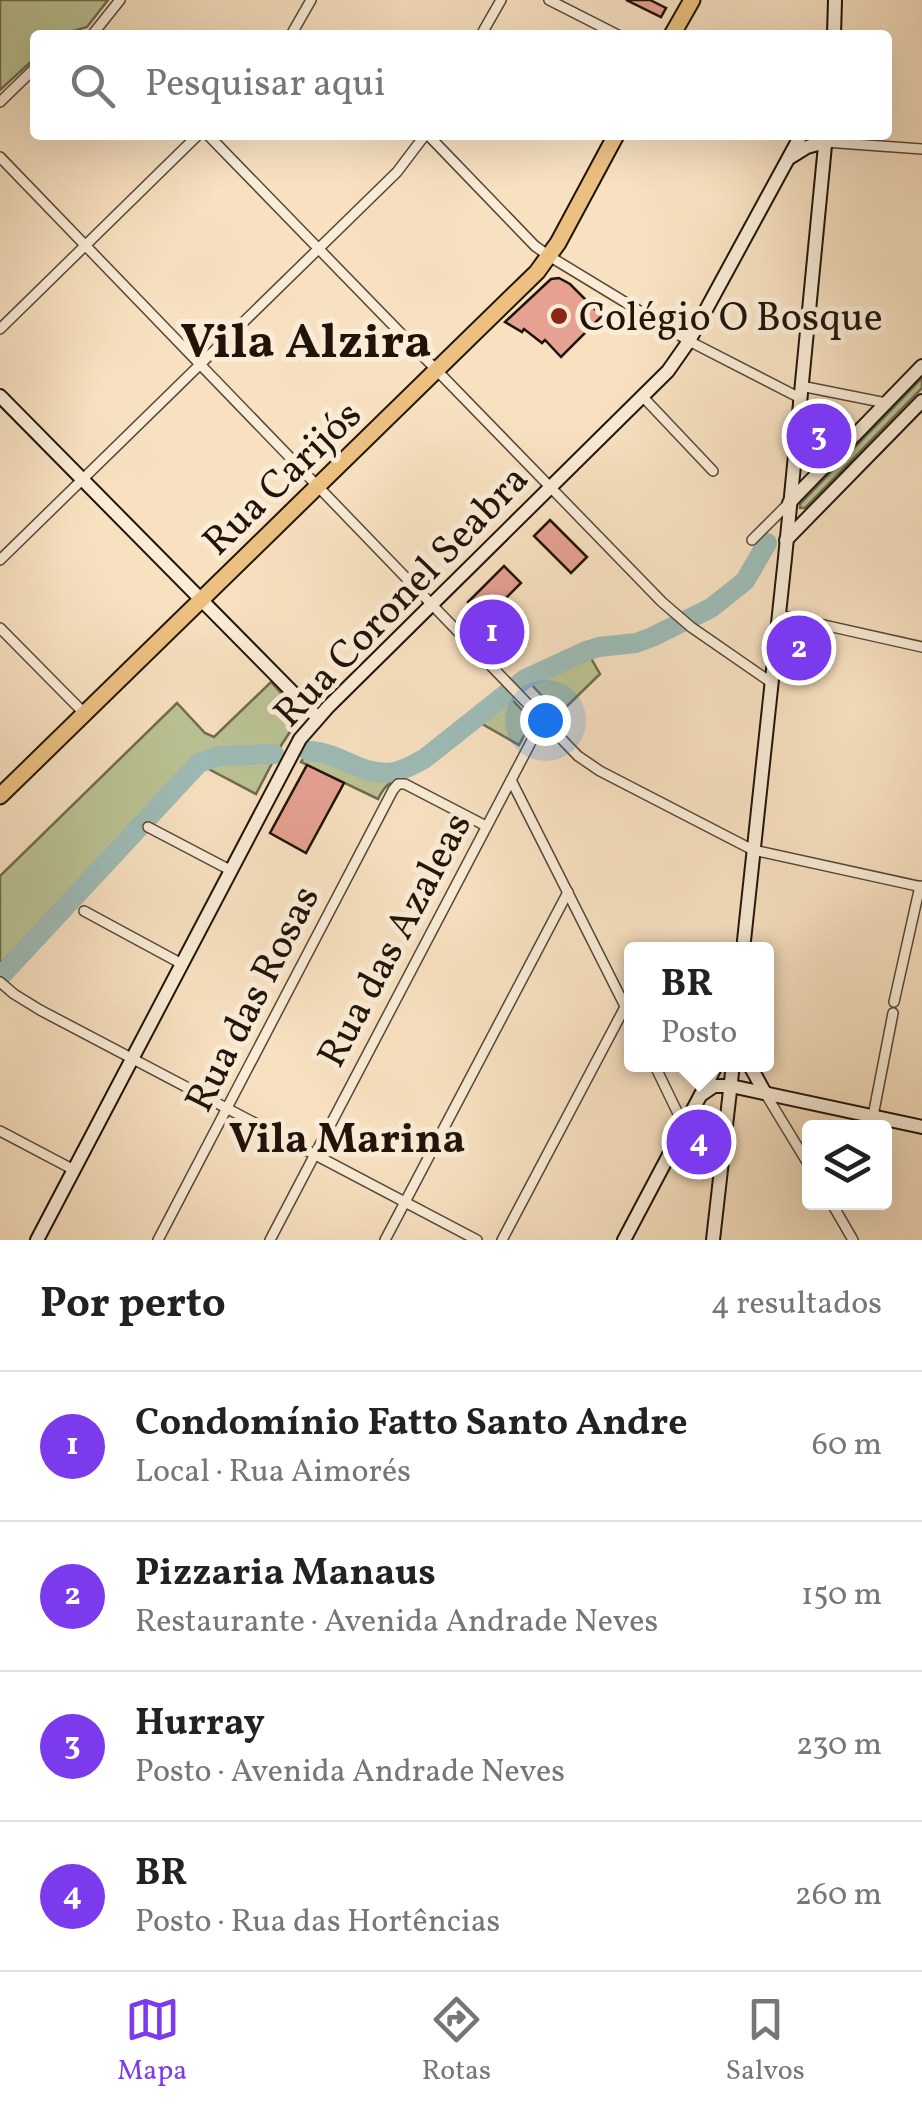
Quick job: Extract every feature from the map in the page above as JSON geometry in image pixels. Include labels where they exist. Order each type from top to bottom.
[{"type":"main road","points":[[675,30],[692,0]]},
{"type":"main road","name":"Rua Carijós","points":[[1,794],[537,272],[613,140]]},
{"type":"street","points":[[96,30],[120,0]]},
{"type":"street","points":[[294,30],[311,0]]},
{"type":"street","points":[[485,30],[501,0]]},
{"type":"street","points":[[549,0],[608,30]]},
{"type":"street","points":[[834,30],[835,0]]},
{"type":"street","points":[[0,102],[30,73]]},
{"type":"street","points":[[0,329],[193,140]]},
{"type":"street","points":[[213,140],[677,615],[772,683]]},
{"type":"street","points":[[0,560],[397,172],[423,140]]},
{"type":"street","points":[[432,140],[535,246],[688,340],[800,392],[886,403]]},
{"type":"street","name":"Rua Coronel Seabra","points":[[36,1240],[292,750],[318,718],[668,370],[799,140]]},
{"type":"street","points":[[789,159],[824,140]]},
{"type":"street","points":[[744,942],[826,140]]},
{"type":"street","points":[[836,140],[922,149]]},
{"type":"street","points":[[0,157],[578,756],[752,850],[921,887],[872,1116]]},
{"type":"street","points":[[752,540],[922,366]]},
{"type":"street","points":[[0,396],[318,718]]},
{"type":"street","points":[[643,397],[714,471]]},
{"type":"street","points":[[786,540],[919,407]]},
{"type":"street","points":[[779,615],[922,646]]},
{"type":"street","points":[[0,628],[85,714]]},
{"type":"street","name":"Rua das Azaleas","points":[[270,1240],[544,719]]},
{"type":"street","points":[[510,780],[624,1005]]},
{"type":"street","name":"Rua das Rosas","points":[[158,1240],[393,790],[398,784],[405,784],[486,826]]},
{"type":"street","points":[[148,827],[230,870]]},
{"type":"street","points":[[385,1240],[568,892]]},
{"type":"street","points":[[84,912],[182,964]]},
{"type":"street","points":[[1,982],[40,1010],[478,1240]]},
{"type":"street","points":[[502,1240],[624,1009]]},
{"type":"street","points":[[658,1072],[684,1126]]},
{"type":"street","points":[[624,1240],[713,1072]]},
{"type":"street","points":[[713,1240],[732,1072]]},
{"type":"street","points":[[754,1072],[802,1154]]},
{"type":"street","points":[[701,1095],[714,1086],[731,1086],[922,1126]]},
{"type":"street","points":[[0,1132],[74,1170]]},
{"type":"street","points":[[836,1210],[853,1240]]},
{"type":"green space","points":[[0,0],[108,0],[87,27],[30,30],[30,63],[0,90]]},
{"type":"green space","points":[[922,378],[922,388],[805,508],[800,508],[800,504]]},
{"type":"green space","points":[[588,653],[600,674],[559,714],[529,682]]},
{"type":"green space","points":[[271,682],[301,715],[256,794],[201,765],[209,756],[201,755],[0,964],[0,876],[177,703],[205,733],[214,737]]},
{"type":"green space","points":[[508,695],[532,721],[519,745],[477,721]]},
{"type":"green space","points":[[312,745],[366,773],[410,775],[391,782],[378,799],[301,762]]},
{"type":"building","points":[[626,0],[650,0],[666,8],[661,17]]},
{"type":"building","name":"Colégio O Bosque","points":[[559,278],[602,316],[561,357],[545,340],[542,343],[524,329],[522,332],[505,322],[551,279]]},
{"type":"building","points":[[550,520],[587,557],[571,573],[534,536]]},
{"type":"building","points":[[504,566],[521,583],[485,619],[468,602]]},
{"type":"building","points":[[491,622],[502,633],[493,642],[482,631]]},
{"type":"building","points":[[307,765],[344,783],[306,853],[270,833]]},
{"type":"building","points":[[697,1132],[708,1134],[706,1165],[685,1164],[687,1150]]},
{"type":"waterway","points":[[308,751],[383,773],[410,767],[525,679],[586,651],[652,637],[711,608],[745,581],[767,543]]},
{"type":"waterway","points":[[0,977],[199,763],[218,756],[274,754]]},
{"type":"place","name":"Colégio O Bosque","points":[[559,316]]},
{"type":"place","name":"Hurray","points":[[819,436]]},
{"type":"place","name":"Condomínio Fatto Santo Andre","points":[[492,632]]},
{"type":"place","name":"Pizzaria Manaus","points":[[799,648]]},
{"type":"place","name":"BR","points":[[699,1142]]},
{"type":"district","name":"Vila Alzira","points":[[306,339]]},
{"type":"district","name":"Vila Marina","points":[[347,1137]]}]
